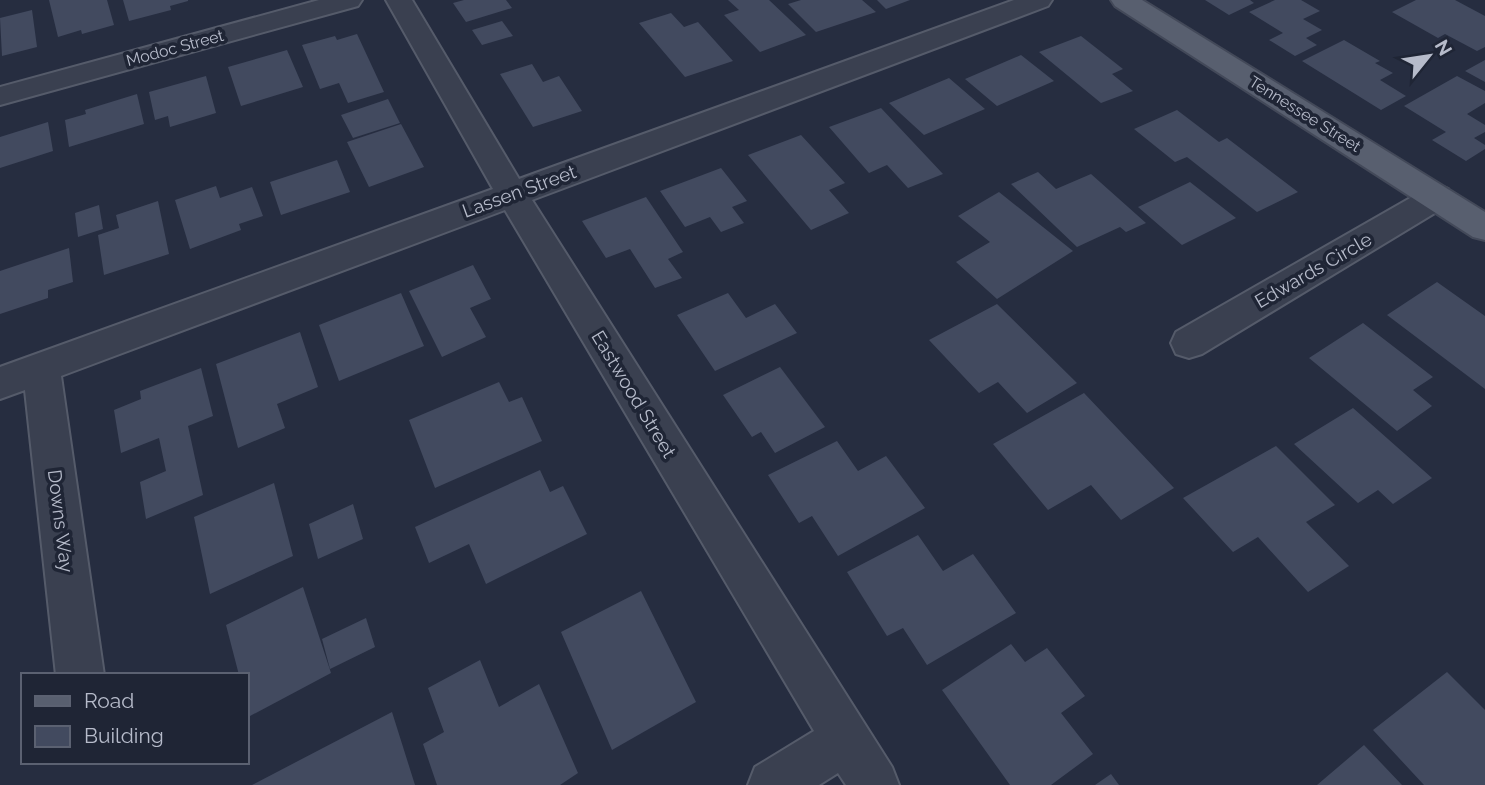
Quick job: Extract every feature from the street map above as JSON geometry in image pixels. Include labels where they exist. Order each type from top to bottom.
[{"type":"main road","name":"Tennessee Street","points":[[1124,0],[1485,228]]},
{"type":"street","name":"Modoc Street","points":[[0,96],[349,0]]},
{"type":"street","name":"Eastwood Street","points":[[398,0],[512,194],[874,785]]},
{"type":"street","name":"Lassen Street","points":[[0,383],[1039,0]]},
{"type":"street","name":"Edwards Circle","points":[[1189,343],[1437,197]]},
{"type":"street","name":"Downs Way","points":[[41,368],[80,673]]},
{"type":"street","points":[[773,785],[845,740]]},
{"type":"building","points":[[49,0],[107,0],[114,25],[58,37]]},
{"type":"building","points":[[123,0],[188,1],[170,6],[171,10],[129,21]]},
{"type":"building","points":[[464,0],[506,0],[512,8],[466,22],[453,3]]},
{"type":"building","points":[[728,0],[769,0],[806,35],[760,52],[724,15],[739,10]]},
{"type":"building","points":[[801,0],[862,0],[876,12],[816,32],[788,4]]},
{"type":"building","points":[[877,0],[910,0],[886,9]]},
{"type":"building","points":[[1205,0],[1250,0],[1254,3],[1229,15]]},
{"type":"building","points":[[1275,0],[1301,0],[1320,11],[1303,19],[1322,30],[1306,38],[1317,45],[1295,56],[1269,40],[1283,33],[1249,12]]},
{"type":"building","points":[[1416,0],[1455,0],[1485,16],[1485,47],[1477,51],[1445,34],[1438,38],[1392,12]]},
{"type":"building","points":[[32,10],[37,47],[2,56],[0,18]]},
{"type":"building","points":[[671,13],[684,27],[698,22],[733,61],[685,77],[639,23]]},
{"type":"building","points":[[502,21],[513,36],[482,45],[472,30]]},
{"type":"building","points":[[357,34],[384,92],[348,103],[339,83],[320,89],[302,45],[335,36],[337,40]]},
{"type":"building","points":[[1081,36],[1123,69],[1112,74],[1133,91],[1101,103],[1039,52]]},
{"type":"building","points":[[1344,40],[1380,61],[1375,63],[1393,73],[1380,80],[1406,96],[1381,110],[1302,61]]},
{"type":"building","points":[[287,50],[303,87],[241,106],[228,67]]},
{"type":"building","points":[[1021,55],[1054,81],[997,106],[965,79]]},
{"type":"building","points":[[1485,60],[1485,82],[1465,71]]},
{"type":"building","points":[[532,64],[543,82],[559,76],[582,111],[533,127],[500,74]]},
{"type":"building","points":[[206,76],[216,113],[170,127],[168,116],[155,120],[149,92]]},
{"type":"building","points":[[1457,76],[1485,91],[1485,103],[1467,114],[1485,125],[1485,132],[1474,138],[1485,145],[1485,149],[1466,161],[1432,140],[1446,132],[1404,106]]},
{"type":"building","points":[[949,78],[985,109],[924,135],[889,103]]},
{"type":"building","points":[[137,94],[144,124],[69,147],[65,120],[86,114],[85,110]]},
{"type":"building","points":[[388,99],[400,123],[353,138],[341,115]]},
{"type":"building","points":[[881,108],[943,174],[908,188],[887,165],[869,173],[829,127]]},
{"type":"building","points":[[1177,110],[1219,142],[1227,138],[1298,192],[1257,212],[1187,157],[1175,162],[1134,129]]},
{"type":"building","points":[[48,122],[53,151],[0,168],[0,137]]},
{"type":"building","points":[[401,124],[424,167],[369,187],[347,142]]},
{"type":"building","points":[[801,135],[845,183],[829,190],[849,213],[811,230],[748,155]]},
{"type":"building","points":[[337,160],[350,192],[281,215],[270,182]]},
{"type":"building","points":[[721,168],[747,201],[732,207],[744,223],[721,232],[710,217],[685,227],[660,191]]},
{"type":"building","points":[[1038,172],[1056,189],[1091,174],[1146,223],[1126,232],[1120,227],[1077,247],[1011,184]]},
{"type":"building","points":[[1190,182],[1236,218],[1182,245],[1138,207]]},
{"type":"building","points":[[216,186],[220,198],[252,187],[263,216],[239,224],[241,230],[190,249],[175,200]]},
{"type":"building","points":[[999,192],[1073,251],[997,299],[956,262],[990,242],[958,216]]},
{"type":"building","points":[[646,197],[683,252],[668,259],[682,278],[655,288],[630,249],[606,258],[582,221]]},
{"type":"building","points":[[158,201],[169,254],[104,275],[98,235],[119,228],[116,215]]},
{"type":"building","points":[[99,205],[103,229],[78,237],[75,213]]},
{"type":"building","points":[[69,248],[73,282],[48,290],[48,298],[0,314],[0,271]]},
{"type":"building","points":[[473,265],[491,299],[470,308],[486,337],[442,357],[409,291]]},
{"type":"building","points":[[1437,282],[1485,316],[1485,389],[1387,315]]},
{"type":"building","points":[[401,293],[424,346],[339,381],[319,325]]},
{"type":"building","points":[[728,293],[746,318],[775,304],[797,333],[715,371],[677,315]]},
{"type":"building","points":[[997,304],[1077,383],[1027,413],[998,382],[979,393],[929,340]]},
{"type":"building","points":[[1363,323],[1433,377],[1413,390],[1432,406],[1397,431],[1309,358]]},
{"type":"building","points":[[300,332],[318,387],[277,404],[285,428],[238,448],[216,364]]},
{"type":"building","points":[[780,367],[825,427],[775,453],[761,432],[752,437],[723,395]]},
{"type":"building","points":[[201,368],[213,416],[188,426],[203,495],[146,519],[140,482],[166,471],[159,438],[121,453],[114,410],[141,399],[140,391]]},
{"type":"building","points":[[499,382],[509,402],[522,397],[542,441],[435,488],[409,420]]},
{"type":"building","points":[[1084,393],[1174,488],[1121,520],[1091,485],[1048,510],[993,444]]},
{"type":"building","points":[[1353,408],[1432,478],[1393,504],[1378,490],[1358,503],[1294,444]]},
{"type":"building","points":[[837,441],[858,471],[886,456],[925,508],[838,556],[812,516],[799,523],[768,475]]},
{"type":"building","points":[[1276,446],[1335,505],[1306,522],[1349,566],[1308,592],[1258,537],[1233,552],[1183,498]]},
{"type":"building","points":[[540,470],[550,492],[563,486],[587,534],[486,584],[469,544],[429,563],[415,527]]},
{"type":"building","points":[[274,483],[293,556],[210,594],[194,517]]},
{"type":"building","points":[[353,504],[363,539],[318,559],[309,524]]},
{"type":"building","points":[[918,535],[943,571],[973,554],[1016,613],[927,665],[903,628],[887,636],[847,572]]},
{"type":"building","points":[[303,587],[331,673],[250,716],[248,673],[238,673],[226,625]]},
{"type":"building","points":[[641,591],[696,702],[612,750],[561,632]]},
{"type":"building","points":[[366,618],[375,647],[330,669],[322,639]]},
{"type":"building","points":[[1011,644],[1025,662],[1047,648],[1085,696],[1061,713],[1093,754],[1051,785],[1010,785],[942,690]]},
{"type":"building","points":[[480,660],[499,707],[539,684],[578,773],[560,785],[437,785],[423,744],[444,732],[428,688]]},
{"type":"building","points":[[1447,672],[1485,710],[1485,785],[1424,785],[1373,730]]},
{"type":"building","points":[[392,712],[415,785],[252,785]]},
{"type":"building","points":[[1364,745],[1402,785],[1317,785]]},
{"type":"building","points":[[1111,774],[1119,785],[1095,785]]}]
